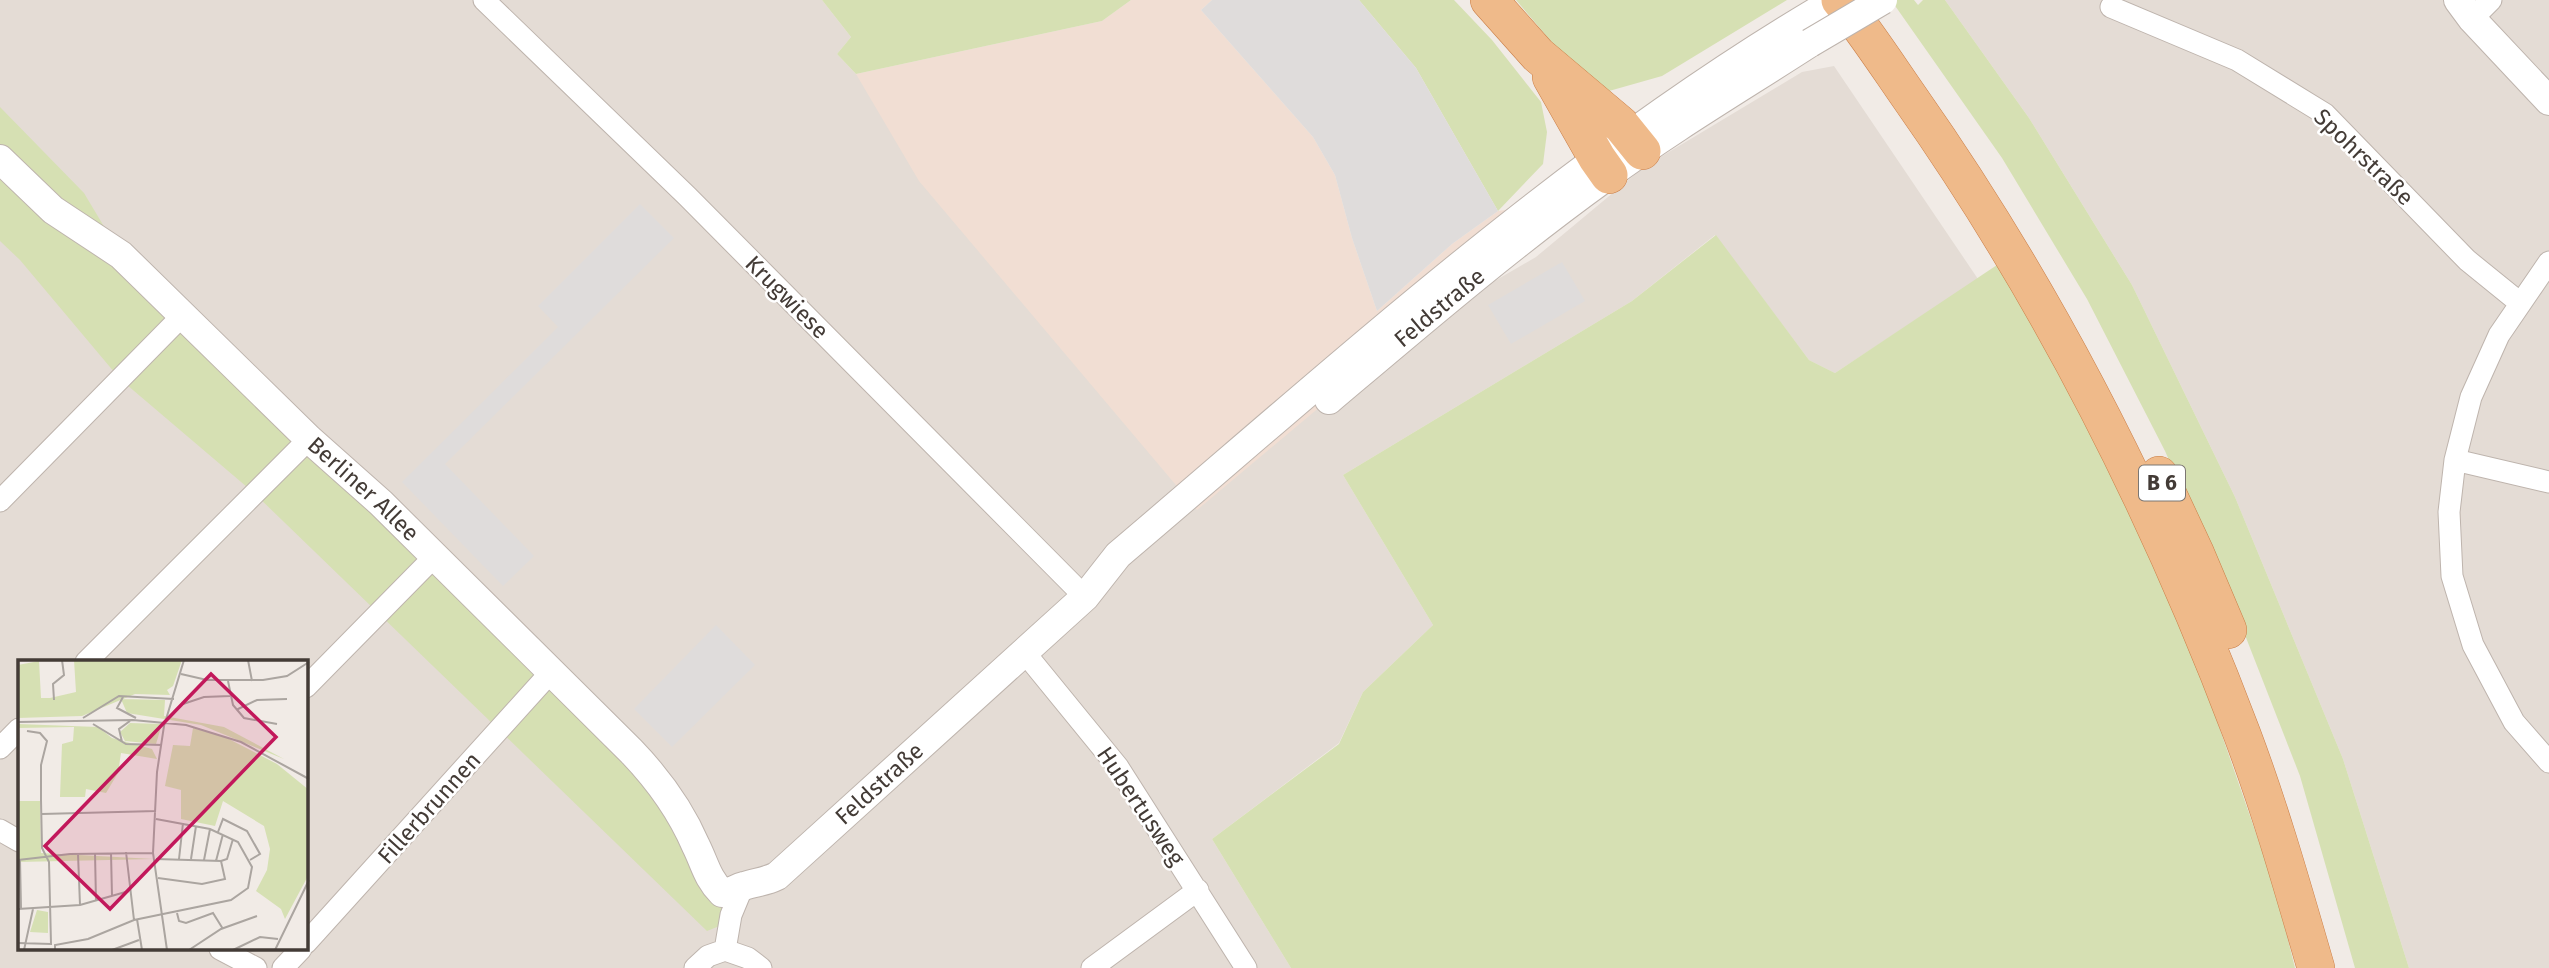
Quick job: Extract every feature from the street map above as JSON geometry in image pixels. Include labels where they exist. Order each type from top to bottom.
[{"type":"highway","points":[[1489,0],[1538,55],[1621,125],[1636,143]]},
{"type":"highway","name":"B 6","points":[[1838,0],[1921,112],[2012,251],[2104,419],[2205,640],[2243,736],[2284,856],[2316,968]]},
{"type":"highway","name":"B 6","points":[[1870,0],[1953,115],[2012,204],[2081,322],[2150,457],[2195,552],[2266,728],[2306,847],[2340,968]]},
{"type":"highway","points":[[1538,55],[1603,167]]},
{"type":"street","name":"Krugwiese","points":[[484,0],[706,216],[1085,597]]},
{"type":"street","points":[[1803,33],[1838,0]]},
{"type":"street","points":[[1803,33],[1882,0]]},
{"type":"street","points":[[2474,6],[2549,101]]},
{"type":"street","name":"Spohrstraße","points":[[2111,7],[2237,60],[2325,114],[2467,260],[2519,303]]},
{"type":"street","name":"Feldstraße","points":[[1636,143],[1674,104],[1803,33]]},
{"type":"street","name":"Feldstraße","points":[[743,886],[764,883],[777,876],[1085,597],[1132,569],[1197,510],[1414,328],[1565,194],[1636,143],[1803,33]]},
{"type":"street","name":"Berliner Allee","points":[[0,159],[53,210],[121,255],[309,439],[381,503],[655,776],[697,847],[717,859],[743,886]]},
{"type":"street","points":[[2549,262],[2499,335],[2471,397],[2455,460],[2449,512],[2452,576],[2473,645],[2514,722],[2549,762]]},
{"type":"street","points":[[0,501],[182,316]]},
{"type":"street","points":[[88,660],[309,439]]},
{"type":"street","points":[[2455,460],[2549,482]]},
{"type":"street","points":[[308,685],[434,557]]},
{"type":"street","name":"Hubertusweg","points":[[1025,653],[1118,767],[1246,968]]},
{"type":"street","name":"Fillerbrunnen","points":[[308,941],[551,672]]},
{"type":"street","points":[[0,748],[18,730]]},
{"type":"street","points":[[0,830],[18,840]]},
{"type":"street","points":[[724,950],[731,915],[743,886]]},
{"type":"street","points":[[1091,968],[1198,890]]},
{"type":"street","points":[[222,950],[256,968]]},
{"type":"street","points":[[283,968],[300,950]]},
{"type":"street","points":[[695,968],[708,956],[724,950],[748,958],[761,968]]},
{"type":"shaded area","points":[[0,0],[822,0],[851,37],[837,54],[856,74],[1414,328],[1536,257],[1644,167],[1802,72],[1834,66],[1978,279],[1835,373],[1809,360],[1715,235],[1632,301],[1343,475],[1433,625],[1363,692],[1339,743],[1212,839],[1291,968],[0,968]]},
{"type":"shaded area","points":[[1131,0],[1212,0],[1201,10],[1313,137],[1335,175],[1352,238],[1377,311],[1452,244],[1498,211],[1533,206],[1414,328],[1197,510],[919,181],[856,74],[1102,21]]},
{"type":"shaded area","points":[[1212,0],[1359,0],[1416,68],[1498,211],[1452,244],[1377,311],[1352,238],[1335,175],[1313,137],[1201,10]]},
{"type":"shaded area","points":[[1945,0],[2549,0],[2549,968],[2409,968],[2343,759],[2235,497],[2132,285],[2029,118]]},
{"type":"shaded area","points":[[640,204],[674,238],[445,464],[534,556],[503,586],[402,482],[558,327],[538,306]]},
{"type":"shaded area","points":[[1562,262],[1585,301],[1511,344],[1488,305]]},
{"type":"shaded area","points":[[716,625],[755,665],[672,747],[634,709]]},
{"type":"green space","points":[[822,0],[1131,0],[1102,21],[856,74],[837,54],[851,37]]},
{"type":"green space","points":[[1359,0],[1454,0],[1492,40],[1541,102],[1547,132],[1543,164],[1498,211],[1416,68]]},
{"type":"green space","points":[[1516,0],[1787,0],[1662,76],[1602,93],[1561,53]]},
{"type":"green space","points":[[1891,0],[1914,0],[1918,5],[1923,0],[1945,0],[2029,118],[2132,285],[2235,497],[2343,759],[2409,968],[2355,968],[2300,776],[2236,612],[2165,451],[2087,299],[2002,158]]},
{"type":"green space","points":[[0,107],[84,193],[121,255],[655,776],[722,893],[722,925],[707,931],[254,493],[120,379],[20,260],[0,241]]},
{"type":"green space","points":[[1716,235],[1809,360],[1835,373],[2000,263],[2167,577],[2275,888],[2295,968],[1291,968],[1212,839],[1339,744],[1363,692],[1433,625],[1343,475],[1632,301]]}]
